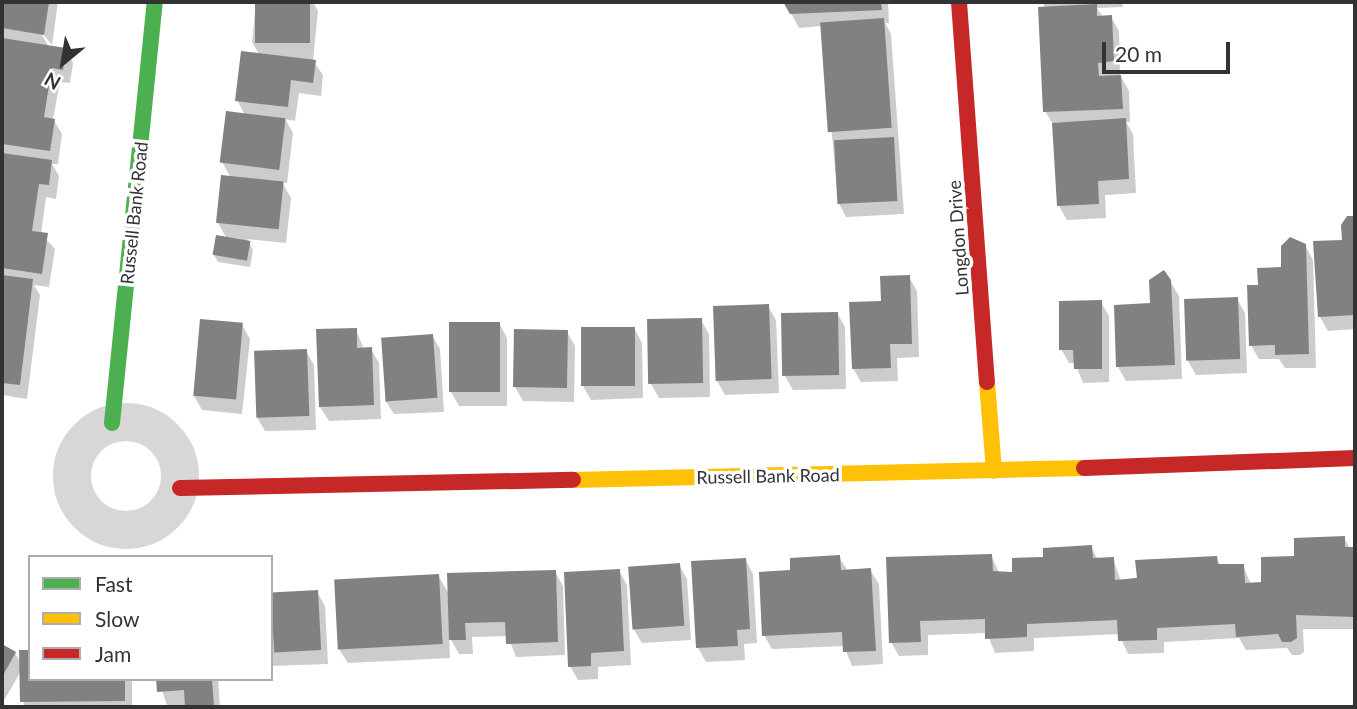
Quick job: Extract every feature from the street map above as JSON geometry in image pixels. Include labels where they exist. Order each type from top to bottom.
[{"type":"street","name":"Russell Bank Road","points":[[112,424],[155,2]]},
{"type":"street","name":"Longdon Drive","points":[[959,2],[994,471]]},
{"type":"street","points":[[112,424],[145,425],[167,440],[179,462],[180,488],[163,518],[148,527],[132,531],[96,522],[74,493],[72,469],[80,446],[112,424]]},
{"type":"street","name":"Russell Bank Road","points":[[180,488],[994,471],[1355,458]]},
{"type":"building","points":[[2,2],[49,2],[44,35],[2,28]]},
{"type":"building","points":[[255,2],[310,2],[310,43],[255,43]]},
{"type":"building","points":[[783,2],[881,2],[882,10],[790,14]]},
{"type":"building","points":[[1097,4],[1097,16],[1112,15],[1114,61],[1098,63],[1099,76],[1121,75],[1123,109],[1043,112],[1038,7]]},
{"type":"building","points":[[884,18],[892,128],[828,132],[820,22]]},
{"type":"building","points":[[2,38],[66,48],[63,70],[52,68],[44,117],[55,119],[50,151],[2,144]]},
{"type":"building","points":[[241,51],[316,60],[313,83],[291,80],[288,107],[235,101]]},
{"type":"building","points":[[226,111],[286,118],[279,170],[220,163]]},
{"type":"building","points":[[1126,118],[1129,179],[1098,181],[1099,204],[1057,206],[1052,123]]},
{"type":"building","points":[[894,137],[897,201],[837,204],[834,140]]},
{"type":"building","points":[[2,153],[52,160],[49,185],[39,184],[32,231],[48,233],[42,274],[2,268]]},
{"type":"building","points":[[221,175],[284,182],[279,229],[216,223]]},
{"type":"building","points":[[1347,216],[1355,216],[1355,315],[1318,317],[1313,241],[1342,240],[1341,225]]},
{"type":"building","points":[[216,235],[250,241],[247,261],[213,255]]},
{"type":"building","points":[[1290,237],[1306,244],[1309,354],[1275,355],[1275,345],[1249,346],[1247,285],[1258,285],[1257,268],[1281,267],[1281,246]]},
{"type":"building","points":[[1164,270],[1171,280],[1175,365],[1116,367],[1114,305],[1150,303],[1149,280]]},
{"type":"building","points":[[2,275],[33,279],[20,385],[2,383]]},
{"type":"building","points":[[910,275],[912,344],[890,344],[891,368],[852,369],[849,302],[881,301],[880,276]]},
{"type":"building","points":[[1238,297],[1240,359],[1186,361],[1184,299]]},
{"type":"building","points":[[1102,300],[1102,369],[1074,369],[1073,350],[1059,350],[1059,301]]},
{"type":"building","points":[[769,304],[772,379],[716,381],[713,306]]},
{"type":"building","points":[[838,312],[839,375],[782,376],[781,313]]},
{"type":"building","points":[[702,318],[703,383],[648,384],[647,319]]},
{"type":"building","points":[[200,319],[243,323],[236,399],[193,396]]},
{"type":"building","points":[[449,322],[500,322],[500,392],[449,392]]},
{"type":"building","points":[[581,327],[635,327],[635,386],[581,386]]},
{"type":"building","points":[[357,328],[357,348],[372,347],[374,405],[319,407],[316,329]]},
{"type":"building","points":[[514,329],[568,330],[567,388],[513,387]]},
{"type":"building","points":[[433,334],[437,398],[386,401],[381,338]]},
{"type":"building","points":[[307,349],[309,416],[256,418],[254,351]]},
{"type":"building","points":[[1345,536],[1345,547],[1355,547],[1355,617],[1296,615],[1297,638],[1291,642],[1282,642],[1278,634],[1236,637],[1235,624],[1157,628],[1157,640],[1118,641],[1117,620],[1027,624],[1027,637],[985,639],[985,619],[920,621],[921,642],[889,643],[886,557],[992,554],[993,571],[1012,572],[1012,558],[1043,557],[1043,548],[1092,545],[1093,558],[1114,557],[1115,580],[1137,578],[1135,560],[1217,556],[1218,564],[1244,564],[1245,583],[1261,582],[1261,557],[1294,556],[1294,538]]},
{"type":"building","points":[[840,555],[841,570],[871,568],[876,651],[843,652],[842,632],[762,636],[759,572],[790,570],[790,558]]},
{"type":"building","points":[[746,558],[750,629],[737,630],[738,646],[696,648],[691,561]]},
{"type":"building","points":[[680,563],[684,626],[633,629],[628,567]]},
{"type":"building","points":[[620,569],[624,651],[591,653],[591,666],[568,667],[564,572]]},
{"type":"building","points":[[556,570],[558,642],[506,644],[505,622],[465,623],[466,640],[449,640],[447,573]]},
{"type":"building","points":[[439,574],[443,644],[338,649],[334,579]]},
{"type":"building","points":[[318,590],[321,650],[274,652],[273,592]]},
{"type":"building","points":[[2,644],[16,652],[2,677]]},
{"type":"building","points":[[19,650],[28,650],[28,681],[125,681],[125,701],[20,702]]},
{"type":"building","points":[[156,681],[212,681],[214,707],[185,707],[184,690],[157,692]]},
{"type":"traffic: fast","points":[[112,423],[155,2]]},
{"type":"traffic: slow","points":[[987,382],[994,471]]},
{"type":"traffic: slow","points":[[573,480],[1084,468]]},
{"type":"traffic: jam","points":[[959,2],[987,382]]},
{"type":"traffic: jam","points":[[1084,468],[1355,458]]},
{"type":"traffic: jam","points":[[180,488],[573,480]]}]
